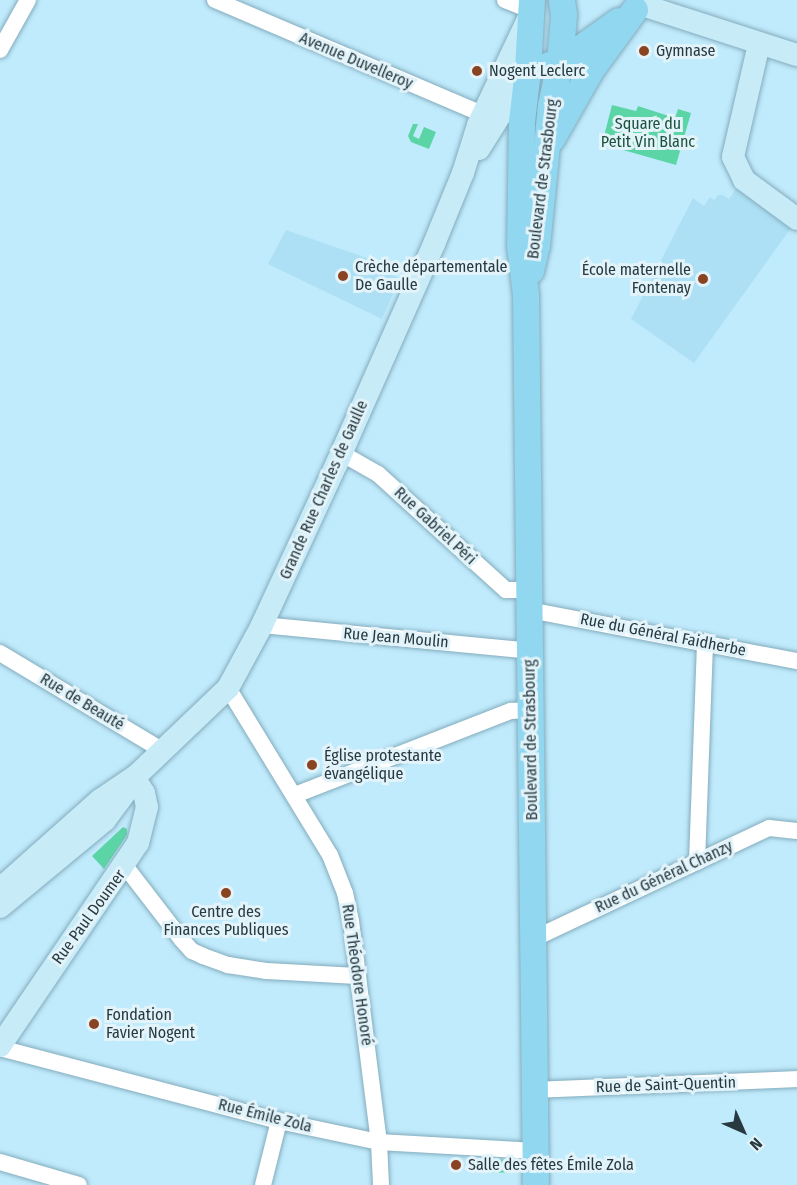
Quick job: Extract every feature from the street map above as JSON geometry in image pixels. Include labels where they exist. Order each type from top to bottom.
[{"type":"main road","name":"Boulevard de Strasbourg","points":[[526,295],[537,246],[551,106],[560,63],[564,15],[562,0]]},
{"type":"main road","name":"Grande Rue Charles de Gaulle","points":[[0,907],[105,820],[131,783],[228,688],[262,625],[341,453],[463,173],[501,117],[538,4]]},
{"type":"main road","name":"Boulevard de Strasbourg","points":[[536,1185],[526,295],[501,117],[528,70],[538,4]]},
{"type":"main road","points":[[528,70],[560,63],[642,5]]},
{"type":"main road","points":[[642,5],[797,55]]},
{"type":"main road","points":[[547,147],[592,69],[642,5]]},
{"type":"main road","points":[[759,44],[732,158],[744,180],[797,219]]},
{"type":"main road","name":"Grande Rue Charles de Gaulle","points":[[0,889],[100,800],[131,783]]},
{"type":"main road","name":"Rue Paul Doumer","points":[[0,1047],[103,893],[125,866],[138,843],[146,797],[131,783]]},
{"type":"street","points":[[0,50],[28,0]]},
{"type":"street","name":"Avenue Duvelleroy","points":[[215,0],[501,117]]},
{"type":"street","points":[[505,0],[538,4]]},
{"type":"street","name":"Rue Gabriel Péri","points":[[341,453],[378,474],[506,590],[529,600]]},
{"type":"street","name":"Rue du Général Faidherbe","points":[[529,600],[705,642],[788,656]]},
{"type":"street","name":"Rue Jean Moulin","points":[[262,625],[530,651]]},
{"type":"street","points":[[697,862],[705,642]]},
{"type":"street","name":"Rue de Beauté","points":[[0,653],[164,750]]},
{"type":"street","name":"Rue Théodore Honoré","points":[[228,688],[330,855],[345,893],[379,1142],[381,1185]]},
{"type":"street","points":[[295,795],[511,711],[530,710]]},
{"type":"street","name":"Rue du Général Chanzy","points":[[533,939],[769,828],[797,831]]},
{"type":"street","points":[[125,866],[192,951],[228,965],[266,971],[358,976]]},
{"type":"street","name":"Rue Émile Zola","points":[[0,1047],[279,1121],[379,1142],[536,1152]]},
{"type":"street","name":"Rue de Saint-Quentin","points":[[535,1090],[797,1079]]},
{"type":"street","points":[[263,1185],[279,1121]]},
{"type":"street","points":[[0,1162],[79,1185]]},
{"type":"shaded area","name":"École maternelle Fontenay","points":[[736,189],[791,228],[694,363],[631,319],[693,198],[704,206],[710,197],[714,200],[718,195],[723,195],[729,199]]},
{"type":"shaded area","name":"Crèche départementale De Gaulle","points":[[286,230],[367,258],[365,266],[400,278],[382,319],[268,264]]},
{"type":"green space","name":"Square du Petit Vin Blanc","points":[[612,105],[636,111],[638,106],[675,118],[678,109],[691,113],[676,165],[602,144]]},
{"type":"green space","points":[[413,124],[418,124],[413,136],[419,139],[424,127],[436,132],[429,149],[411,142],[408,136]]},
{"type":"green space","points":[[123,827],[127,829],[127,835],[104,869],[92,856]]},
{"type":"green space","points":[[492,1159],[511,1160],[516,1165],[516,1172],[492,1173]]},
{"type":"place","name":"Gymnase","points":[[644,51]]},
{"type":"place","name":"Nogent Leclerc","points":[[477,71]]},
{"type":"place","name":"Crèche départementale De Gaulle","points":[[343,276]]},
{"type":"place","name":"École maternelle Fontenay","points":[[703,279]]},
{"type":"place","name":"Église protestante évangélique","points":[[312,765]]},
{"type":"place","name":"Centre des Finances Publiques","points":[[226,893]]},
{"type":"place","name":"Fondation Favier Nogent","points":[[94,1024]]},
{"type":"place","name":"Salle des fêtes Émile Zola","points":[[456,1165]]}]
